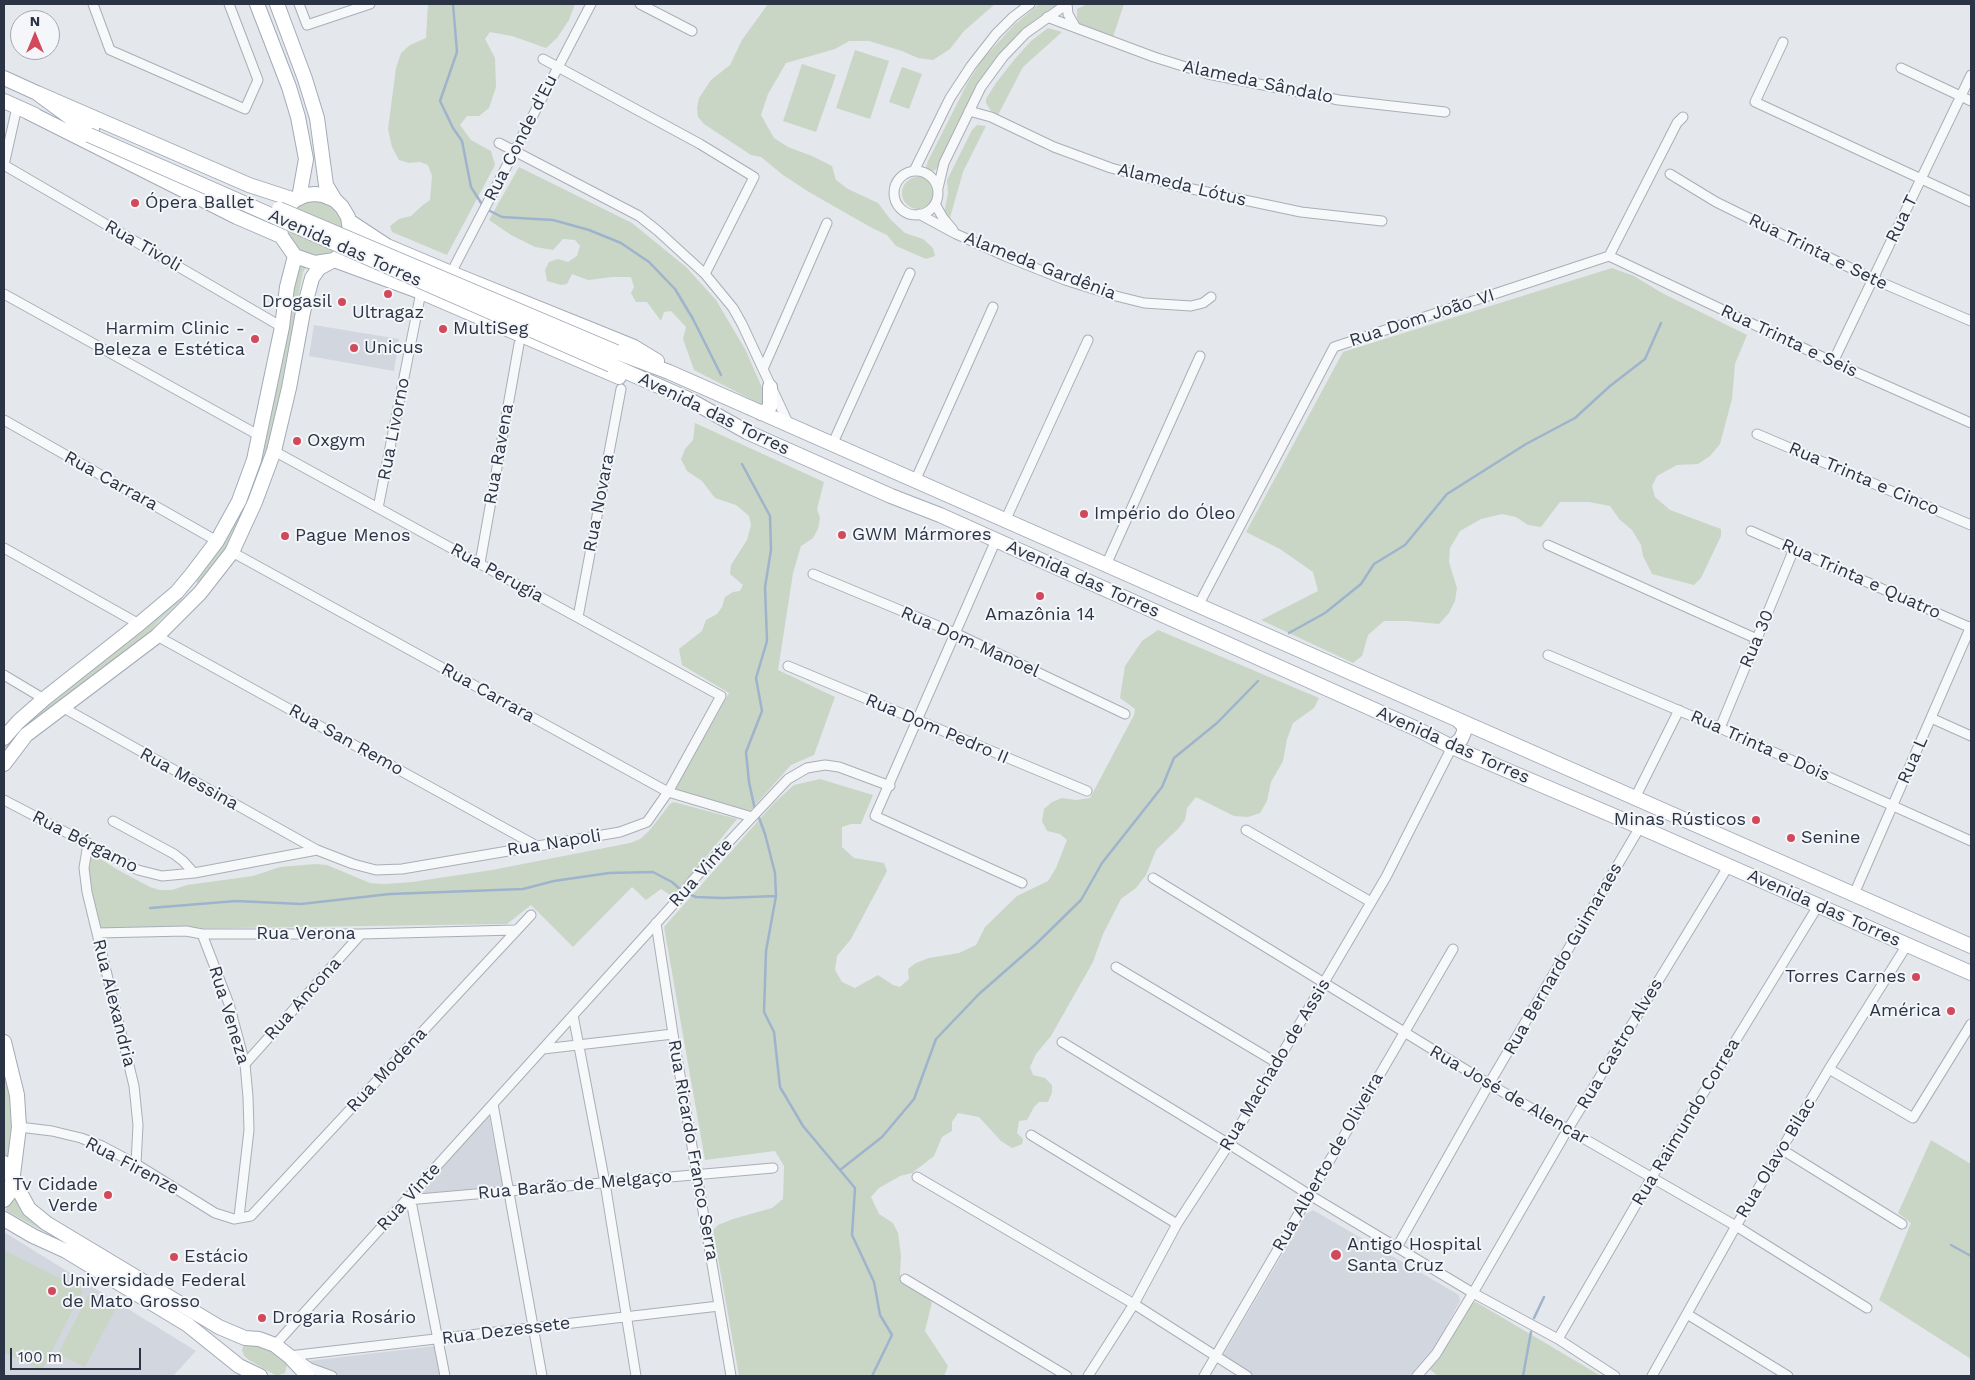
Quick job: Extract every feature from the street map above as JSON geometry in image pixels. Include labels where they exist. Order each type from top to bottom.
[{"type":"main road","points":[[257,4],[289,87],[298,116],[306,159],[297,199]]},
{"type":"main road","points":[[277,4],[317,118],[326,184],[348,217],[387,246],[634,348],[657,361],[669,372]]},
{"type":"main road","name":"Avenida das Torres","points":[[4,78],[37,93],[90,132]]},
{"type":"main road","points":[[37,93],[249,185],[297,199]]},
{"type":"main road","name":"Avenida das Torres","points":[[4,101],[90,132],[614,359],[748,432],[891,496],[996,540],[1417,729],[1452,747],[1729,865],[1971,973]]},
{"type":"main road","points":[[22,109],[229,213],[315,263],[334,260],[421,292],[748,432]]},
{"type":"main road","points":[[4,738],[18,722],[44,699],[177,592],[218,541],[239,500],[254,460],[282,327],[287,287],[288,246],[280,226],[282,216],[287,207],[297,199],[315,194],[328,196],[335,200]]},
{"type":"main road","points":[[4,764],[26,735],[157,636],[201,592],[232,552],[255,502],[274,451],[289,388],[309,287],[315,272],[334,260],[346,247],[349,239],[348,217]]},
{"type":"main road","name":"Avenida das Torres","points":[[614,359],[669,372],[1971,946]]},
{"type":"main road","points":[[761,413],[766,412],[770,406],[770,387]]},
{"type":"main road","points":[[940,515],[933,507],[938,498],[949,498],[975,508]]},
{"type":"main road","points":[[192,574],[192,587],[196,592],[201,592]]},
{"type":"main road","points":[[177,592],[184,595],[186,607]]},
{"type":"main road","points":[[1452,747],[1461,739],[1464,732],[1464,726],[1458,720]]},
{"type":"main road","points":[[1496,765],[1494,751],[1498,746],[1510,745],[1532,753]]},
{"type":"main road","points":[[4,1042],[16,1094],[20,1127],[11,1191],[4,1200]]},
{"type":"main road","points":[[4,1163],[29,1208],[46,1224],[219,1327],[245,1338],[259,1339],[275,1345],[297,1367]]},
{"type":"main road","points":[[4,1219],[33,1236],[66,1251],[188,1325],[239,1366],[260,1376]]},
{"type":"main road","points":[[239,1366],[236,1350],[240,1340],[245,1338]]},
{"type":"street","points":[[94,4],[110,50],[245,109],[258,80],[229,4]]},
{"type":"street","points":[[299,4],[307,25],[370,4]]},
{"type":"street","name":"Rua Conde d'Eu","points":[[451,273],[591,4]]},
{"type":"street","points":[[640,4],[692,31]]},
{"type":"street","points":[[914,171],[950,98],[971,66],[996,34],[1030,4]]},
{"type":"street","points":[[938,188],[934,179],[929,174],[914,171],[904,174],[899,179],[896,184],[894,198],[901,209],[913,214],[920,214],[931,209],[936,204],[938,198],[938,188],[944,162],[975,99],[1003,57],[1026,33],[1067,4],[1068,14],[1076,28]]},
{"type":"street","name":"Alameda Sândalo","points":[[1047,17],[1154,57],[1208,74],[1339,100],[1445,112]]},
{"type":"street","points":[[1783,42],[1756,102],[1971,202]]},
{"type":"street","points":[[543,59],[700,144],[754,178],[705,274]]},
{"type":"street","points":[[1901,68],[1971,100]]},
{"type":"street","name":"Rua T","points":[[1833,362],[1971,75]]},
{"type":"street","name":"Alameda Lótus","points":[[975,99],[991,117]]},
{"type":"street","points":[[4,165],[22,109]]},
{"type":"street","name":"Alameda Lótus","points":[[969,111],[991,117],[1054,147],[1112,168],[1178,186],[1301,212],[1382,221]]},
{"type":"street","points":[[1609,256],[1677,123],[1683,117]]},
{"type":"street","points":[[499,143],[639,216],[665,236],[705,274],[733,308],[789,425]]},
{"type":"street","name":"Rua Tivoli","points":[[4,165],[282,327]]},
{"type":"street","name":"Rua Trinta e Sete","points":[[1670,174],[1716,202],[1873,279],[1971,321]]},
{"type":"street","name":"Alameda Gardênia","points":[[936,204],[943,218],[956,234]]},
{"type":"street","name":"Alameda Gardênia","points":[[920,214],[956,234],[1065,280],[1116,296],[1144,303],[1191,306],[1203,303],[1211,297]]},
{"type":"street","points":[[763,369],[827,223]]},
{"type":"street","name":"Rua Trinta e Seis","points":[[1609,256],[1833,362],[1971,423]]},
{"type":"street","name":"Rua Dom João VI","points":[[1198,606],[1334,347],[1609,256]]},
{"type":"street","points":[[832,445],[910,272]]},
{"type":"street","name":"Rua Livorno","points":[[378,508],[421,292]]},
{"type":"street","points":[[4,294],[260,436]]},
{"type":"street","points":[[915,481],[993,307]]},
{"type":"street","points":[[1006,521],[1088,340]]},
{"type":"street","name":"Rua Ravena","points":[[480,564],[519,344]]},
{"type":"street","points":[[1106,565],[1200,356]]},
{"type":"street","name":"Rua Novara","points":[[578,617],[621,389]]},
{"type":"street","name":"Rua Carrara","points":[[4,420],[218,541]]},
{"type":"street","name":"Rua Trinta e Cinco","points":[[1757,434],[1971,525]]},
{"type":"street","name":"Rua Perugia","points":[[274,451],[721,696]]},
{"type":"street","name":"Rua Trinta e Quatro","points":[[1750,532],[1794,549],[1971,627]]},
{"type":"street","points":[[996,540],[876,816],[1022,883]]},
{"type":"street","points":[[1548,545],[1757,639]]},
{"type":"street","points":[[4,548],[139,624]]},
{"type":"street","name":"Rua 30","points":[[1720,728],[1794,549]]},
{"type":"street","name":"Rua Carrara","points":[[232,552],[668,792],[753,816]]},
{"type":"street","name":"Rua Dom Manoel","points":[[813,574],[955,633],[1125,714]]},
{"type":"street","name":"Rua L","points":[[1854,894],[1971,627]]},
{"type":"street","name":"Rua San Remo","points":[[157,636],[536,845]]},
{"type":"street","name":"Rua Trinta e Dois","points":[[1548,655],[1720,728],[1971,841]]},
{"type":"street","name":"Rua Dom Pedro II","points":[[788,666],[1087,791]]},
{"type":"street","points":[[4,675],[44,699]]},
{"type":"street","name":"Rua Napoli","points":[[317,850],[353,864],[376,870],[402,869],[620,832],[646,822],[668,792],[721,696]]},
{"type":"street","name":"Rua Messina","points":[[62,707],[317,850]]},
{"type":"street","points":[[1635,798],[1679,710]]},
{"type":"street","points":[[1931,718],[1971,736]]},
{"type":"street","name":"Rua Machado de Assis","points":[[1088,1376],[1134,1304],[1178,1224],[1229,1144],[1386,877],[1452,747]]},
{"type":"street","name":"Rua Vinte","points":[[275,1345],[680,897],[693,880],[766,802],[797,772],[825,765],[839,767],[890,786]]},
{"type":"street","name":"Rua Bérgamo","points":[[4,800],[138,870],[162,876],[194,873],[317,850]]},
{"type":"street","points":[[113,821],[174,854],[194,873]]},
{"type":"street","name":"Rua Bernardo Guimaraes","points":[[1396,1247],[1640,827]]},
{"type":"street","points":[[1246,830],[1371,902]]},
{"type":"street","name":"Rua Alexandria","points":[[88,843],[84,868],[87,892],[134,1086],[138,1125],[136,1164]]},
{"type":"street","name":"Rua Castro Alves","points":[[1416,1376],[1436,1354],[1568,1129],[1729,865]]},
{"type":"street","name":"Rua José de Alencar","points":[[1153,878],[1489,1084],[1736,1226],[1867,1308]]},
{"type":"street","name":"Rua Raimundo Correa","points":[[1558,1339],[1652,1177],[1818,906]]},
{"type":"street","name":"Rua Modena","points":[[240,1217],[247,1217],[254,1213],[515,930],[531,916]]},
{"type":"street","name":"Rua Ricardo Franco Serra","points":[[656,922],[673,1034],[732,1376]]},
{"type":"street","name":"Rua Verona","points":[[97,933],[186,931],[202,934],[361,934],[515,930]]},
{"type":"street","name":"Rua Veneza","points":[[202,934],[229,1004],[245,1064],[249,1130],[240,1217]]},
{"type":"street","name":"Rua Ancona","points":[[245,1064],[361,934]]},
{"type":"street","name":"Rua Olavo Bilac","points":[[1652,1376],[1781,1149],[1907,945]]},
{"type":"street","name":"Rua Alberto de Oliveira","points":[[1204,1376],[1308,1194],[1453,949]]},
{"type":"street","points":[[1116,967],[1277,1063]]},
{"type":"street","points":[[574,1014],[605,1183],[636,1376]]},
{"type":"street","points":[[1829,1069],[1913,1118],[1971,1024]]},
{"type":"street","points":[[543,1048],[673,1034]]},
{"type":"street","points":[[1062,1042],[1308,1194],[1473,1293],[1558,1339],[1615,1376]]},
{"type":"street","points":[[493,1104],[542,1376]]},
{"type":"street","name":"Rua Firenze","points":[[20,1127],[52,1131],[81,1138],[102,1146],[136,1164],[215,1213],[227,1218],[240,1217]]},
{"type":"street","points":[[1031,1135],[1178,1224]]},
{"type":"street","points":[[1781,1149],[1902,1224]]},
{"type":"street","name":"Rua Barão de Melgaço","points":[[407,1200],[773,1168]]},
{"type":"street","points":[[917,1177],[1134,1304],[1247,1376]]},
{"type":"street","points":[[407,1200],[412,1206],[444,1376]]},
{"type":"street","points":[[905,1280],[1067,1376]]},
{"type":"street","name":"Rua Dezessete","points":[[297,1367],[438,1339],[719,1306]]},
{"type":"street","points":[[1687,1314],[1788,1376]]},
{"type":"street","points":[[297,1367],[310,1368],[332,1376]]},
{"type":"shaded area","name":"Unicus","points":[[314,325],[399,339],[394,371],[309,356]]},
{"type":"shaded area","points":[[489,1115],[503,1188],[415,1196]]},
{"type":"shaded area","name":"Antigo Hospital Santa Cruz","points":[[1313,1210],[1459,1295],[1460,1301],[1433,1351],[1410,1376],[1253,1376],[1222,1357],[1306,1214]]},
{"type":"shaded area","name":"Universidade Federal de Mato Grosso","points":[[4,1232],[196,1351],[173,1376],[4,1376]]},
{"type":"shaded area","points":[[435,1346],[440,1376],[326,1376],[300,1362]]},
{"type":"green space","points":[[428,4],[575,4],[569,20],[557,38],[546,48],[512,36],[490,32],[485,39],[495,58],[496,87],[489,108],[479,116],[467,116],[460,125],[471,140],[491,151],[495,165],[447,255],[392,232],[390,226],[399,219],[411,216],[430,200],[432,176],[428,165],[420,162],[409,163],[399,160],[392,147],[388,129],[396,68],[401,53],[410,45],[426,38]]},
{"type":"green space","points":[[768,4],[995,4],[964,31],[950,49],[933,60],[918,58],[869,41],[849,41],[835,49],[786,63],[768,94],[761,115],[774,138],[788,147],[832,166],[836,180],[848,189],[878,203],[891,220],[905,233],[923,239],[933,248],[935,256],[926,259],[896,246],[887,235],[809,192],[783,175],[761,157],[751,155],[704,124],[698,117],[699,98],[711,80],[730,65],[742,40]]},
{"type":"green space","points":[[1039,4],[1058,4],[1029,24],[997,58],[971,100],[937,168],[934,171],[928,170],[926,167],[928,161],[968,82],[983,59],[1014,25]]},
{"type":"green space","points":[[1087,4],[1124,4],[1113,37],[1080,24],[1077,18],[1077,9]]},
{"type":"green space","points":[[1048,28],[1062,32],[1023,67],[998,115],[991,111],[986,103],[986,99],[996,83],[1031,41]]},
{"type":"green space","points":[[855,50],[889,61],[870,119],[836,108]]},
{"type":"green space","points":[[802,64],[836,75],[816,132],[783,121]]},
{"type":"green space","points":[[902,67],[922,74],[909,109],[889,102]]},
{"type":"green space","points":[[977,125],[986,126],[963,172],[949,221],[944,213],[948,193],[947,180],[972,130]]},
{"type":"green space","points":[[519,167],[632,223],[686,267],[716,300],[745,349],[768,401],[764,406],[694,370],[683,339],[686,327],[671,311],[664,312],[661,321],[647,302],[636,302],[631,293],[634,287],[631,277],[588,280],[572,274],[567,284],[561,285],[547,281],[545,270],[549,262],[558,259],[568,262],[577,256],[580,246],[575,240],[563,239],[553,250],[535,247],[511,235],[489,220]]},
{"type":"green space","points":[[918,177],[924,178],[929,182],[933,187],[933,199],[929,204],[924,208],[918,209],[912,208],[907,204],[903,199],[902,193],[903,187],[907,182],[912,178]]},
{"type":"green space","points":[[312,201],[323,201],[335,206],[346,224],[336,253],[318,259],[302,254],[289,236],[288,228],[293,212],[299,206]]},
{"type":"green space","points":[[295,262],[307,266],[303,272],[270,446],[246,511],[226,548],[198,584],[196,580],[241,504]]},
{"type":"green space","points":[[1612,268],[1634,276],[1662,293],[1747,335],[1735,364],[1732,399],[1720,444],[1710,456],[1698,464],[1677,465],[1657,476],[1652,486],[1655,497],[1670,510],[1721,529],[1721,536],[1701,578],[1694,585],[1652,574],[1643,556],[1641,545],[1632,530],[1620,520],[1610,506],[1589,502],[1560,502],[1541,527],[1528,525],[1516,517],[1502,514],[1481,519],[1460,531],[1450,548],[1449,562],[1457,588],[1455,601],[1449,613],[1439,624],[1384,621],[1368,635],[1362,656],[1353,663],[1261,620],[1318,591],[1313,572],[1280,549],[1246,532],[1343,352]]},
{"type":"green space","points":[[695,423],[824,482],[817,509],[820,518],[818,529],[813,538],[801,546],[793,573],[778,670],[835,697],[814,755],[791,765],[750,811],[675,789],[729,693],[682,665],[679,649],[702,631],[706,620],[717,614],[722,607],[725,597],[733,592],[740,591],[743,585],[730,574],[731,565],[747,540],[751,525],[749,516],[736,505],[715,498],[702,481],[687,471],[681,459],[685,449],[693,440]]},
{"type":"green space","points":[[182,597],[146,637],[4,757],[4,745],[28,718]]},
{"type":"green space","points":[[1158,630],[1319,698],[1314,708],[1293,723],[1287,739],[1283,761],[1271,782],[1267,801],[1260,813],[1248,817],[1234,816],[1196,797],[1187,808],[1185,820],[1156,850],[1146,875],[1136,888],[1121,899],[1103,934],[1093,962],[1051,1036],[1036,1054],[1030,1067],[1033,1075],[1045,1078],[1052,1085],[1052,1093],[1048,1102],[1039,1102],[1034,1107],[1027,1120],[1019,1121],[1017,1133],[1023,1139],[1022,1144],[1012,1148],[1001,1141],[979,1117],[958,1113],[952,1122],[952,1131],[942,1137],[934,1156],[912,1173],[900,1176],[879,1188],[871,1197],[879,1214],[893,1223],[898,1233],[901,1256],[900,1275],[905,1283],[919,1291],[932,1302],[925,1331],[948,1366],[944,1376],[739,1376],[713,1230],[718,1225],[733,1219],[772,1208],[783,1199],[784,1166],[775,1151],[705,1160],[664,927],[774,803],[794,785],[820,779],[873,795],[861,824],[851,824],[842,827],[842,847],[854,858],[884,863],[887,871],[851,939],[837,956],[835,970],[842,982],[855,988],[878,975],[893,985],[900,987],[909,979],[908,969],[916,963],[929,958],[959,953],[976,945],[985,927],[1017,896],[1048,881],[1056,868],[1067,840],[1060,834],[1047,831],[1042,821],[1044,809],[1052,802],[1062,798],[1076,800],[1090,798],[1134,715],[1135,709],[1120,698],[1125,666],[1142,641]]},
{"type":"green space","points":[[674,802],[737,819],[673,897],[661,889],[646,900],[632,887],[573,947],[531,905],[507,924],[99,930],[88,868],[90,860],[93,856],[96,856],[150,887],[160,890],[172,890],[187,885],[253,876],[280,867],[315,864],[327,865],[370,883],[412,882],[492,870],[630,843],[640,839],[649,831],[670,804]]},
{"type":"green space","points":[[4,1058],[14,1118],[11,1164],[4,1156]]},
{"type":"green space","points":[[1931,1140],[1971,1164],[1971,1359],[1879,1300],[1911,1223],[1898,1213]]},
{"type":"green space","points":[[16,1198],[83,1252],[83,1253],[5,1210]]},
{"type":"green space","points":[[4,1250],[83,1290],[42,1371],[4,1352]]},
{"type":"green space","points":[[89,1294],[116,1308],[85,1367],[58,1354]]},
{"type":"green space","points":[[1476,1302],[1601,1376],[1438,1376],[1428,1368],[1442,1352],[1472,1303]]},
{"type":"green space","points":[[249,1342],[265,1346],[286,1361],[285,1373],[275,1375],[244,1356],[242,1350],[244,1345]]},
{"type":"waterway","points":[[453,4],[457,52],[440,101],[453,128],[462,141],[471,187],[483,206]]},
{"type":"waterway","points":[[488,210],[502,217],[553,220],[589,230],[621,243],[649,262],[675,289],[693,319],[721,375]]},
{"type":"waterway","points":[[1289,633],[1325,613],[1361,584],[1374,564],[1405,545],[1447,494],[1526,444],[1575,418],[1610,386],[1645,359],[1661,323]]},
{"type":"waterway","points":[[742,464],[770,516],[771,550],[765,587],[767,641],[756,678],[762,711],[746,752],[749,782],[755,810]]},
{"type":"waterway","points":[[840,1170],[882,1137],[914,1099],[936,1039],[979,994],[1036,944],[1081,900],[1102,863],[1162,787],[1174,758],[1217,723],[1258,681]]},
{"type":"waterway","points":[[758,815],[775,873],[776,896],[766,951],[764,1012],[774,1032],[780,1087],[803,1126],[855,1188],[852,1235],[874,1282],[880,1315],[892,1335],[872,1376]]},
{"type":"waterway","points":[[150,908],[236,901],[301,904],[390,894],[523,889],[554,881],[609,873],[653,872],[672,882],[681,890]]},
{"type":"waterway","points":[[686,893],[696,897],[723,898],[776,896]]},
{"type":"waterway","points":[[1951,1245],[1971,1256]]},
{"type":"waterway","points":[[1534,1318],[1544,1297]]},
{"type":"waterway","points":[[1523,1376],[1531,1332]]},
{"type":"place","name":"Ópera Ballet","points":[[135,203]]},
{"type":"place","name":"Ultragaz","points":[[388,294]]},
{"type":"place","name":"Drogasil","points":[[342,302]]},
{"type":"place","name":"MultiSeg","points":[[443,329]]},
{"type":"place","name":"Harmim Clinic - Beleza e Estética","points":[[255,339]]},
{"type":"place","name":"Unicus","points":[[354,348]]},
{"type":"place","name":"Oxgym","points":[[297,441]]},
{"type":"place","name":"Império do Óleo","points":[[1084,514]]},
{"type":"place","name":"GWM Mármores","points":[[842,535]]},
{"type":"place","name":"Pague Menos","points":[[285,536]]},
{"type":"place","name":"Amazônia 14","points":[[1040,596]]},
{"type":"place","name":"Minas Rústicos","points":[[1756,820]]},
{"type":"place","name":"Senine","points":[[1791,838]]},
{"type":"place","name":"Torres Carnes","points":[[1916,977]]},
{"type":"place","name":"América","points":[[1951,1011]]},
{"type":"place","name":"Tv Cidade Verde","points":[[108,1195]]},
{"type":"place","name":"Antigo Hospital Santa Cruz","points":[[1336,1255]]},
{"type":"place","name":"Estácio","points":[[174,1257]]},
{"type":"place","name":"Universidade Federal de Mato Grosso","points":[[52,1291]]},
{"type":"place","name":"Drogaria Rosário","points":[[262,1318]]}]
